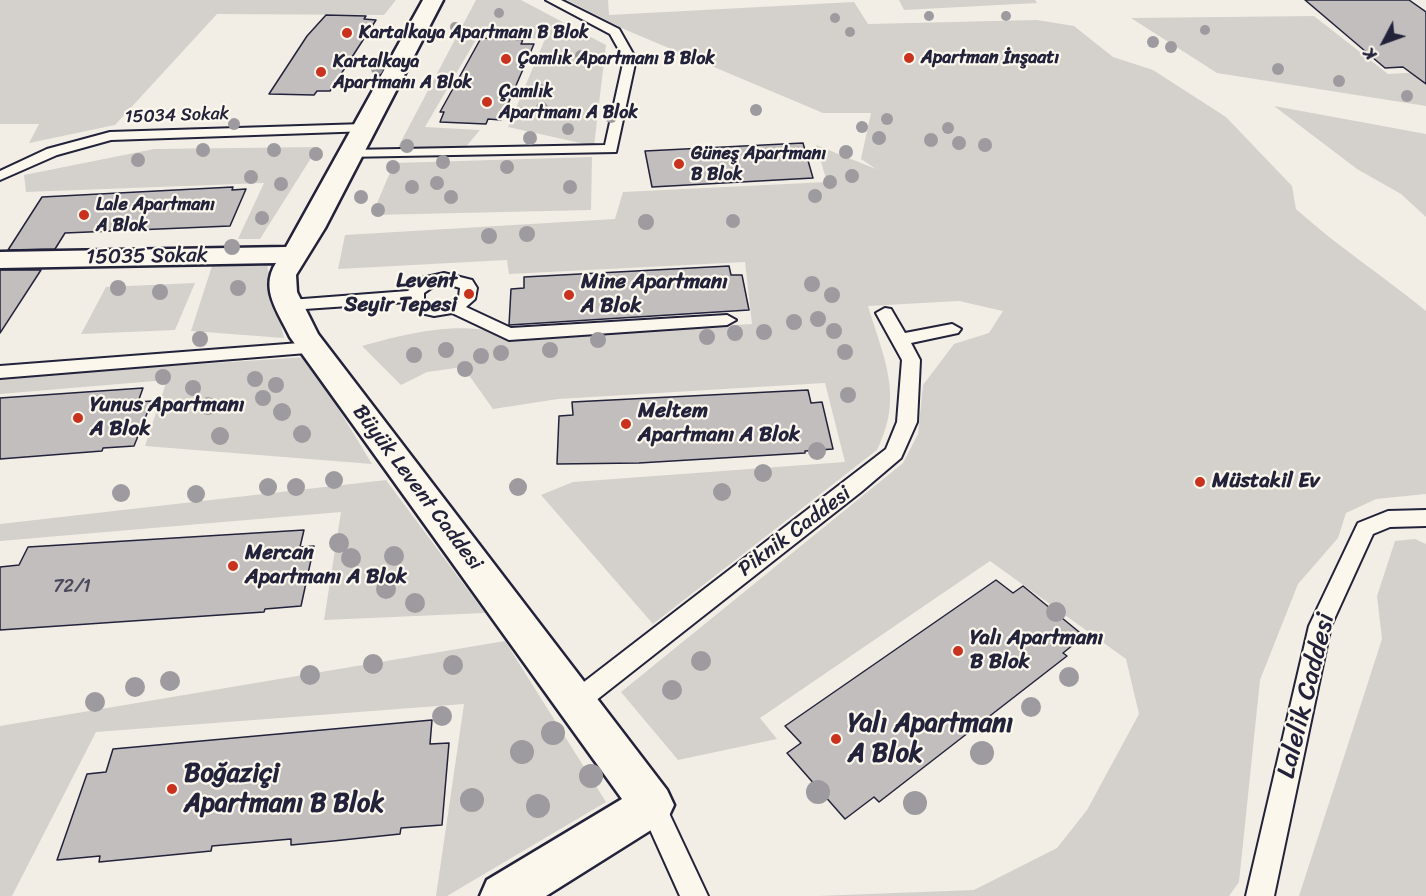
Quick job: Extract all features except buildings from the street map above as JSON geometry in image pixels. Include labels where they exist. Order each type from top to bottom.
[{"type":"street","name":"Büyük Levent Caddesi","points":[[434,0],[312,228],[282,275],[283,292],[305,337],[652,805]]},
{"type":"street","name":"15035 Sokak","points":[[0,260],[295,255]]},
{"type":"street","points":[[503,896],[652,805]]},
{"type":"lane","points":[[350,154],[611,149],[630,59],[615,32],[552,0]]},
{"type":"lane","name":"15034 Sokak","points":[[0,176],[52,152],[110,136],[364,128]]},
{"type":"lane","points":[[414,296],[421,286],[435,279],[460,280],[466,284],[469,294],[467,299],[454,308]]},
{"type":"lane","points":[[290,305],[414,296]]},
{"type":"lane","points":[[414,296],[419,306],[426,310],[454,308],[509,334],[728,320]]},
{"type":"lane","name":"Piknik Caddesi","points":[[576,702],[854,487],[894,453],[907,422],[911,360],[885,313]]},
{"type":"lane","points":[[900,340],[952,329]]},
{"type":"lane","points":[[0,372],[313,348]]},
{"type":"lane","name":"Lalelik Caddesi","points":[[1260,896],[1320,626],[1365,529],[1388,519],[1426,518]]},
{"type":"lane","points":[[652,805],[694,896]]},
{"type":"shaded area","points":[[0,0],[396,0],[384,15],[217,14],[115,125],[29,143],[39,124],[0,124]]},
{"type":"shaded area","points":[[476,0],[521,0],[606,45],[594,146],[508,127],[545,39],[478,36],[425,127],[480,130],[464,149],[397,149]]},
{"type":"shaded area","points":[[567,0],[608,0],[609,15],[854,2],[868,24],[1037,20],[1074,26],[1113,57],[1153,70],[1226,117],[1292,186],[1296,209],[1426,311],[1426,494],[1376,499],[1346,513],[1338,538],[1298,584],[1260,680],[1239,882],[1229,896],[817,896],[974,890],[1057,848],[1087,810],[1139,714],[1126,659],[990,561],[760,718],[777,739],[678,760],[621,692],[903,463],[918,434],[923,385],[954,344],[989,333],[1003,311],[959,301],[868,306],[889,378],[889,412],[877,450],[653,624],[541,495],[573,482],[845,462],[825,383],[558,399],[493,409],[463,367],[427,372],[401,385],[362,346],[416,333],[454,328],[491,331],[508,337],[752,324],[745,262],[509,274],[507,260],[338,269],[345,235],[615,219],[623,192],[827,182],[816,145],[876,169],[861,159],[871,113],[823,113],[626,30]]},
{"type":"shaded area","points":[[899,0],[1035,0],[1037,3],[904,10]]},
{"type":"shaded area","points":[[1314,16],[1388,74],[1426,72],[1426,106],[1217,73],[1131,18]]},
{"type":"shaded area","points":[[1274,106],[1426,134],[1426,217],[1401,194],[1357,169]]},
{"type":"shaded area","points":[[318,147],[260,239],[238,239],[264,183],[26,192],[24,175],[154,149]]},
{"type":"shaded area","points":[[592,157],[591,210],[372,215],[394,163]]},
{"type":"shaded area","points":[[267,265],[284,338],[191,331],[212,266]]},
{"type":"shaded area","points":[[195,283],[175,330],[81,334],[106,287]]},
{"type":"shaded area","points":[[307,357],[372,464],[145,446],[167,380],[0,394],[0,377]]},
{"type":"shaded area","points":[[386,480],[485,613],[324,620],[341,512],[0,541],[0,524]]},
{"type":"shaded area","points":[[1415,539],[1426,544],[1426,896],[1299,896],[1382,639],[1377,596],[1395,541]]},
{"type":"shaded area","points":[[505,641],[606,802],[447,896],[436,896],[464,704],[96,732],[12,896],[0,896],[0,726]]},
{"type":"place","name":"Kartalkaya Apartmanı B Blok","points":[[347,33]]},
{"type":"place","name":"Apartman İnşaatı","points":[[909,58]]},
{"type":"place","name":"Çamlık Apartmanı B Blok","points":[[506,59]]},
{"type":"place","name":"Kartalkaya Apartmanı A Blok","points":[[321,72]]},
{"type":"place","name":"Çamlık Apartmanı A Blok","points":[[487,102]]},
{"type":"place","name":"Güneş Apartmanı B Blok","points":[[679,164]]},
{"type":"place","name":"Lale Apartmanı A Blok","points":[[84,215]]},
{"type":"place","name":"Levent Seyir Tepesi","points":[[469,294]]},
{"type":"place","name":"Mine Apartmanı A Blok","points":[[569,295]]},
{"type":"place","name":"Yunus Apartmanı A Blok","points":[[78,418]]},
{"type":"place","name":"Meltem Apartmanı A Blok","points":[[626,424]]},
{"type":"place","name":"Müstakil Ev","points":[[1200,482]]},
{"type":"place","name":"Mercan Apartmanı A Blok","points":[[233,566]]},
{"type":"place","name":"Yalı Apartmanı B Blok","points":[[958,651]]},
{"type":"place","name":"Yalı Apartmanı A Blok","points":[[836,739]]},
{"type":"place","name":"Boğaziçi Apartmanı B Blok","points":[[172,789]]}]
